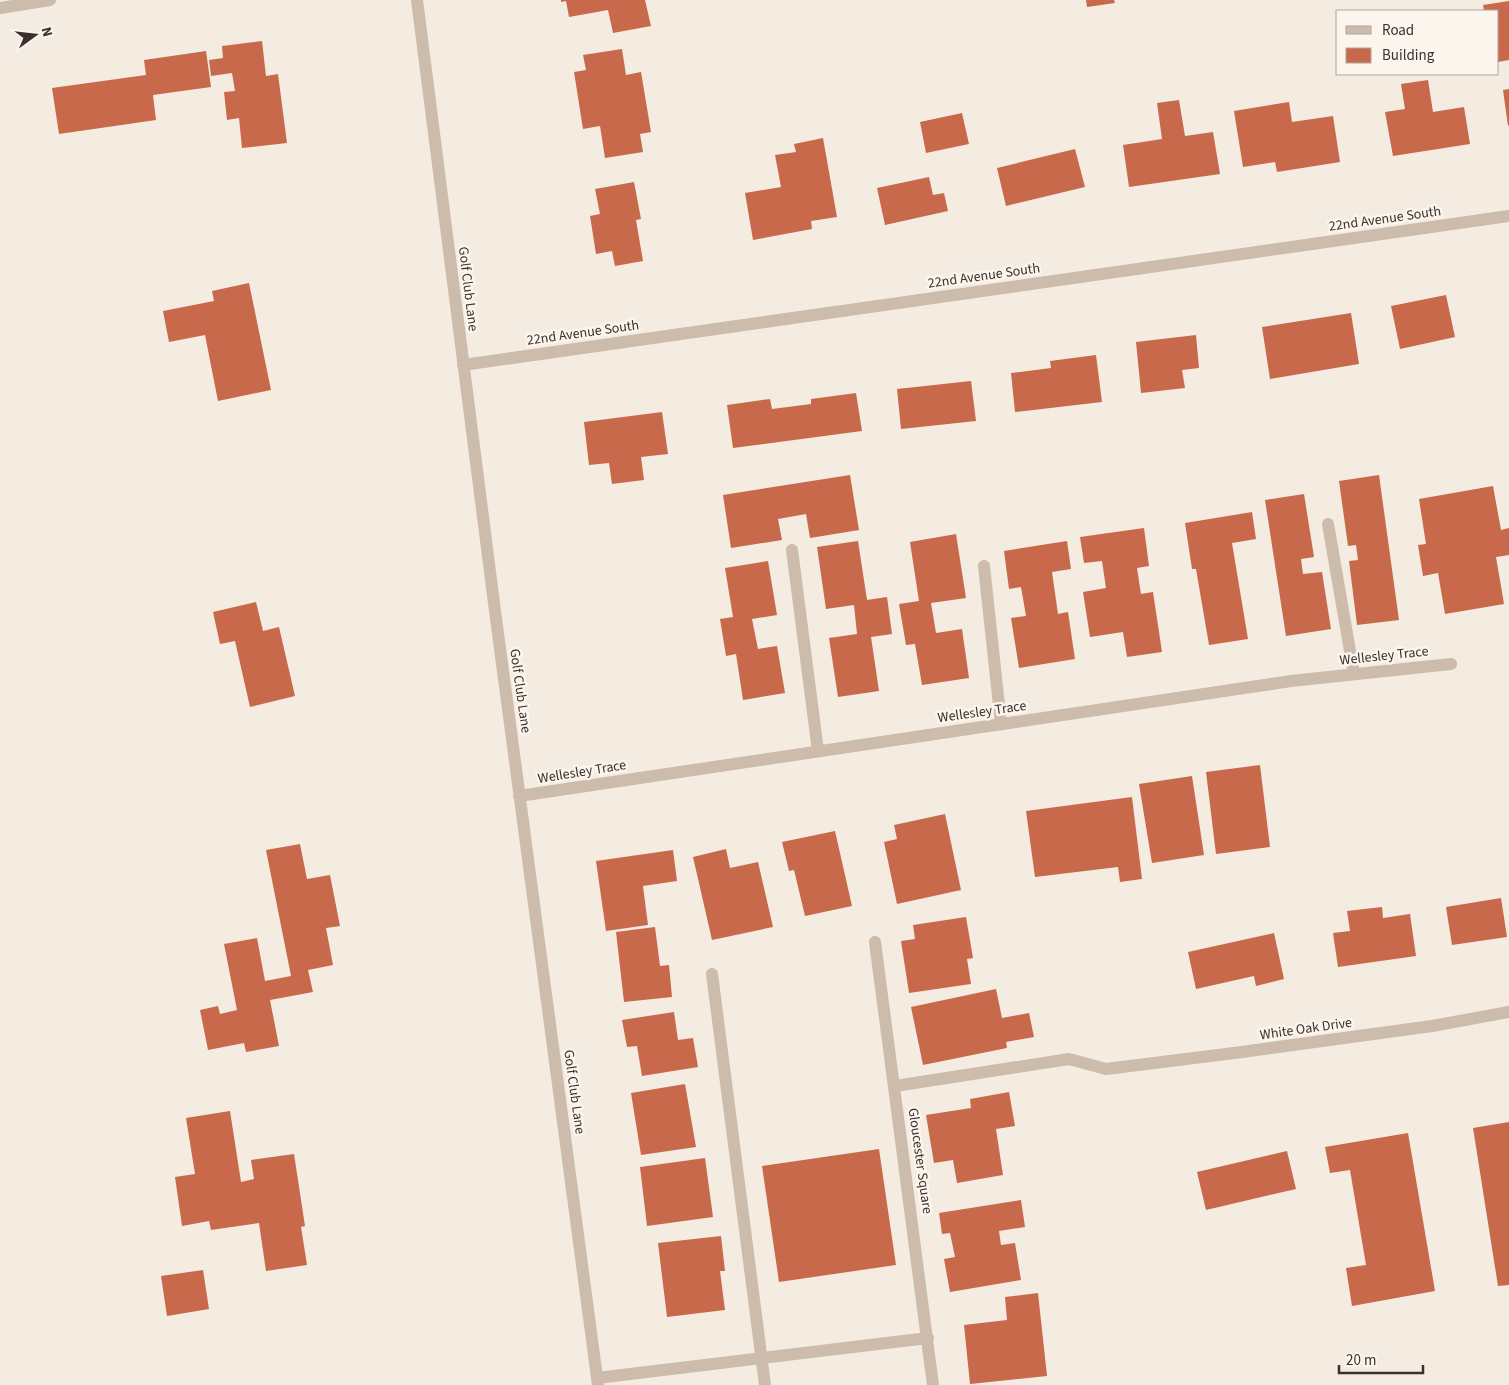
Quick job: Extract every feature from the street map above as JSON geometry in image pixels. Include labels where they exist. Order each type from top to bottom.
[{"type":"street","points":[[0,8],[50,0]]},
{"type":"street","name":"Golf Club Lane","points":[[417,0],[519,796],[597,1382]]},
{"type":"street","name":"22nd Avenue South","points":[[463,365],[1509,216]]},
{"type":"street","points":[[1328,524],[1354,674]]},
{"type":"street","points":[[792,550],[818,751]]},
{"type":"street","points":[[984,566],[1001,724]]},
{"type":"street","name":"Wellesley Trace","points":[[519,796],[1282,682],[1451,664]]},
{"type":"street","name":"Gloucester Square","points":[[875,942],[933,1385]]},
{"type":"street","points":[[712,974],[764,1385]]},
{"type":"street","name":"White Oak Drive","points":[[895,1086],[1069,1059],[1106,1069],[1313,1043],[1432,1026],[1509,1012]]},
{"type":"street","points":[[597,1382],[928,1338]]},
{"type":"building","points":[[561,0],[645,0],[651,26],[613,33],[608,10],[569,17],[566,1],[561,2]]},
{"type":"building","points":[[1086,0],[1114,0],[1115,3],[1087,7]]},
{"type":"building","points":[[1509,1],[1509,60],[1499,62],[1499,10],[1484,10],[1483,5]]},
{"type":"building","points":[[262,41],[266,76],[278,74],[287,143],[242,148],[239,118],[227,120],[224,92],[235,91],[232,73],[211,76],[209,60],[223,58],[222,46]]},
{"type":"building","points":[[622,49],[626,75],[641,72],[651,132],[640,134],[643,152],[605,158],[600,126],[583,129],[574,72],[586,70],[583,55]]},
{"type":"building","points":[[206,51],[211,87],[153,95],[156,120],[59,134],[52,88],[146,75],[144,60]]},
{"type":"building","points":[[1428,80],[1433,112],[1464,107],[1470,144],[1393,156],[1385,112],[1405,109],[1401,84]]},
{"type":"building","points":[[1509,89],[1509,125],[1508,126],[1503,90]]},
{"type":"building","points":[[1179,100],[1185,136],[1213,132],[1220,174],[1129,187],[1123,145],[1162,139],[1157,103]]},
{"type":"building","points":[[1289,102],[1292,122],[1333,116],[1340,162],[1277,172],[1275,162],[1243,167],[1234,111]]},
{"type":"building","points":[[962,113],[969,144],[926,153],[920,122]]},
{"type":"building","points":[[823,138],[837,217],[811,221],[812,229],[753,240],[745,193],[781,187],[775,155],[796,152],[794,144]]},
{"type":"building","points":[[1075,149],[1085,187],[1006,206],[997,168]]},
{"type":"building","points":[[929,177],[933,195],[944,193],[948,211],[885,225],[877,188]]},
{"type":"building","points":[[634,182],[641,219],[636,220],[643,261],[615,266],[612,251],[596,254],[590,216],[600,214],[595,189]]},
{"type":"building","points":[[249,283],[271,390],[218,401],[205,335],[169,342],[163,311],[214,301],[212,291]]},
{"type":"building","points":[[1446,295],[1455,337],[1400,349],[1391,306]]},
{"type":"building","points":[[1351,313],[1359,364],[1270,379],[1262,327]]},
{"type":"building","points":[[1196,335],[1199,368],[1182,370],[1185,388],[1141,393],[1136,342]]},
{"type":"building","points":[[1096,355],[1102,402],[1015,412],[1011,373],[1051,368],[1050,361]]},
{"type":"building","points":[[971,381],[976,421],[901,429],[897,389]]},
{"type":"building","points":[[856,393],[862,431],[733,448],[727,405],[770,399],[772,409],[811,404],[811,399]]},
{"type":"building","points":[[662,412],[668,454],[641,457],[644,480],[612,484],[609,463],[589,465],[584,422]]},
{"type":"building","points":[[850,475],[859,530],[810,538],[806,514],[778,519],[782,540],[731,548],[723,495]]},
{"type":"building","points":[[1379,475],[1399,620],[1357,625],[1349,561],[1358,560],[1356,545],[1348,546],[1339,481]]},
{"type":"building","points":[[1493,486],[1501,530],[1509,528],[1509,555],[1496,557],[1504,604],[1445,614],[1438,573],[1423,576],[1418,545],[1426,544],[1419,499]]},
{"type":"building","points":[[1304,494],[1314,557],[1301,559],[1303,574],[1322,572],[1331,629],[1286,636],[1265,500]]},
{"type":"building","points":[[1252,512],[1256,539],[1232,543],[1248,639],[1209,645],[1196,569],[1192,569],[1185,523]]},
{"type":"building","points":[[1144,528],[1149,566],[1137,568],[1141,594],[1153,592],[1162,652],[1127,657],[1123,632],[1090,637],[1083,592],[1106,588],[1102,561],[1084,563],[1080,537]]},
{"type":"building","points":[[956,534],[966,598],[931,603],[936,633],[962,629],[969,678],[922,685],[915,644],[906,645],[899,604],[919,601],[910,542]]},
{"type":"building","points":[[858,541],[867,600],[887,597],[892,634],[871,637],[879,691],[838,697],[829,638],[857,634],[854,605],[826,609],[817,547]]},
{"type":"building","points":[[1067,541],[1071,569],[1052,572],[1058,614],[1068,612],[1075,659],[1019,668],[1011,618],[1026,616],[1021,587],[1009,589],[1004,551]]},
{"type":"building","points":[[768,561],[777,615],[752,619],[758,649],[777,646],[785,693],[743,700],[736,654],[726,656],[720,619],[733,617],[725,568]]},
{"type":"building","points":[[256,602],[263,631],[279,627],[295,696],[250,707],[235,641],[220,644],[213,612]]},
{"type":"building","points":[[1260,765],[1270,847],[1216,854],[1206,772]]},
{"type":"building","points":[[1192,776],[1204,855],[1152,863],[1139,784]]},
{"type":"building","points":[[1132,797],[1142,879],[1120,882],[1118,867],[1035,877],[1026,811]]},
{"type":"building","points":[[945,814],[961,890],[897,904],[884,842],[897,839],[894,825]]},
{"type":"building","points":[[835,831],[852,906],[805,916],[794,870],[789,871],[782,842]]},
{"type":"building","points":[[300,844],[307,879],[330,875],[340,926],[326,928],[333,965],[308,970],[313,992],[270,1000],[279,1046],[246,1052],[244,1043],[208,1050],[200,1010],[218,1006],[220,1014],[237,1010],[224,944],[257,938],[265,981],[291,976],[266,850]]},
{"type":"building","points":[[726,849],[730,868],[758,862],[773,927],[712,940],[693,857]]},
{"type":"building","points":[[673,850],[677,881],[643,886],[648,925],[606,931],[596,861]]},
{"type":"building","points":[[1501,898],[1507,937],[1452,945],[1446,907]]},
{"type":"building","points":[[1382,907],[1383,918],[1410,914],[1416,956],[1338,967],[1333,933],[1350,931],[1347,911]]},
{"type":"building","points":[[966,917],[973,958],[967,959],[971,984],[909,993],[901,941],[915,939],[913,925]]},
{"type":"building","points":[[655,927],[660,966],[669,965],[672,997],[624,1002],[616,932]]},
{"type":"building","points":[[1274,933],[1284,979],[1256,986],[1254,976],[1196,989],[1188,952]]},
{"type":"building","points":[[996,989],[1002,1018],[1029,1013],[1034,1037],[1006,1042],[1007,1048],[923,1065],[911,1007]]},
{"type":"building","points":[[674,1012],[678,1040],[693,1038],[698,1067],[642,1076],[637,1046],[627,1047],[622,1020]]},
{"type":"building","points":[[685,1084],[696,1147],[641,1155],[631,1093]]},
{"type":"building","points":[[1009,1092],[1015,1126],[996,1129],[1003,1175],[957,1183],[953,1160],[934,1163],[926,1115],[971,1108],[970,1099]]},
{"type":"building","points":[[230,1111],[241,1182],[254,1179],[251,1160],[294,1154],[305,1226],[301,1227],[307,1265],[266,1271],[259,1223],[211,1230],[209,1221],[182,1226],[175,1177],[195,1174],[186,1118]]},
{"type":"building","points":[[1509,1122],[1509,1285],[1498,1286],[1473,1128]]},
{"type":"building","points":[[1408,1133],[1435,1291],[1352,1306],[1346,1268],[1366,1265],[1350,1170],[1330,1173],[1325,1147]]},
{"type":"building","points":[[879,1149],[896,1265],[779,1282],[762,1166]]},
{"type":"building","points":[[1287,1151],[1296,1189],[1206,1210],[1197,1172]]},
{"type":"building","points":[[705,1158],[713,1217],[647,1226],[640,1167]]},
{"type":"building","points":[[1021,1200],[1025,1227],[999,1231],[1001,1245],[1015,1243],[1021,1280],[950,1292],[944,1259],[955,1257],[950,1233],[942,1234],[939,1213]]},
{"type":"building","points":[[721,1236],[725,1271],[720,1271],[725,1310],[667,1317],[658,1243]]},
{"type":"building","points":[[203,1270],[209,1309],[167,1316],[161,1276]]},
{"type":"building","points":[[1038,1293],[1047,1376],[970,1384],[964,1325],[1007,1320],[1005,1297]]}]
